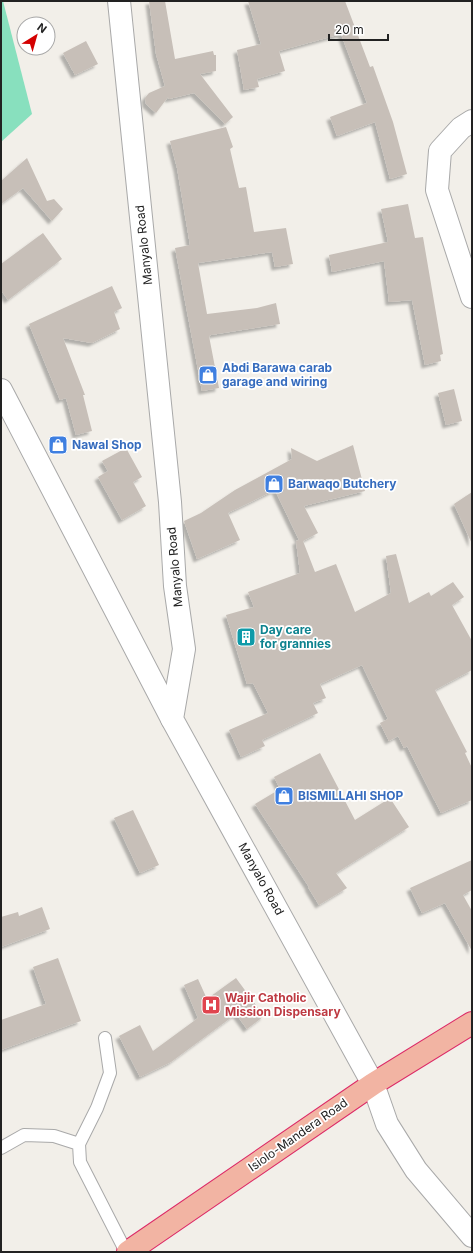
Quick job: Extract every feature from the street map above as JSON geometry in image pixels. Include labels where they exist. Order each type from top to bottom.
[{"type":"highway","name":"Isiolo-Mandera Road","points":[[127,1252],[373,1084],[472,1023]]},
{"type":"street","name":"Manyalo Road","points":[[119,1],[168,487],[175,586],[184,648],[172,718],[373,1084],[387,1124],[416,1170],[472,1236]]},
{"type":"street","points":[[472,121],[461,128],[440,151],[437,190],[472,297]]},
{"type":"street","points":[[1,390],[172,718]]},
{"type":"lane","points":[[105,1038],[110,1073],[97,1108],[79,1144],[80,1162],[127,1252]]},
{"type":"lane","points":[[1,1148],[24,1135],[54,1136],[79,1144]]},
{"type":"green space","points":[[1,1],[3,1],[32,114],[1,142]]},
{"type":"building","points":[[149,1],[165,1],[175,59],[213,51],[214,55],[216,55],[216,71],[200,74],[233,117],[225,124],[194,93],[169,99],[168,97],[156,113],[146,104],[145,98],[149,93],[165,86],[156,54]]},
{"type":"building","points":[[248,1],[345,1],[370,67],[373,66],[393,122],[407,174],[390,179],[375,122],[337,136],[330,117],[367,103],[341,34],[279,51],[285,71],[257,79],[259,87],[244,90],[237,50],[261,44]]},
{"type":"building","points":[[86,41],[98,64],[75,75],[63,53]]},
{"type":"building","points":[[226,127],[233,147],[230,149],[239,188],[246,187],[254,232],[286,228],[293,264],[275,267],[272,252],[198,263],[207,314],[257,308],[276,303],[280,324],[209,336],[219,388],[202,391],[175,248],[190,245],[177,168],[170,141]]},
{"type":"building","points":[[27,158],[47,201],[54,199],[63,209],[52,221],[23,188],[1,204],[1,181]]},
{"type":"building","points":[[408,204],[415,238],[423,237],[443,354],[440,355],[441,361],[425,365],[412,300],[389,302],[384,261],[332,272],[329,255],[388,242],[381,209]]},
{"type":"building","points":[[43,233],[62,259],[8,300],[1,290],[1,264]]},
{"type":"building","points":[[112,286],[122,308],[114,312],[120,329],[92,343],[63,338],[85,395],[83,395],[92,431],[76,435],[66,398],[60,400],[29,324]]},
{"type":"building","points":[[454,389],[462,421],[446,425],[438,393]]},
{"type":"building","points":[[353,445],[365,491],[304,506],[318,533],[303,541],[315,572],[336,564],[355,612],[391,593],[386,556],[396,554],[409,603],[429,592],[431,596],[453,582],[464,597],[452,605],[472,641],[472,670],[435,690],[467,752],[465,753],[472,768],[472,800],[441,813],[407,746],[404,748],[398,736],[389,741],[380,723],[388,719],[362,665],[320,684],[326,698],[313,703],[318,713],[262,740],[265,746],[241,757],[229,730],[268,713],[253,683],[247,684],[226,615],[254,607],[248,592],[300,573],[296,541],[299,540],[275,490],[228,513],[240,540],[197,559],[184,521],[201,513],[235,490],[292,459],[291,448],[317,461]]},
{"type":"building","points":[[126,448],[142,477],[133,482],[146,506],[122,520],[98,477],[108,471],[102,461]]},
{"type":"building","points":[[472,492],[472,544],[454,504]]},
{"type":"building","points":[[320,753],[355,820],[390,798],[409,827],[336,873],[347,888],[319,905],[255,804],[280,789],[274,777]]},
{"type":"building","points":[[133,810],[159,865],[140,873],[114,818]]},
{"type":"building","points":[[472,860],[472,890],[463,895],[472,911],[472,951],[445,903],[422,913],[410,888]]},
{"type":"building","points":[[42,907],[50,929],[1,947],[1,917],[18,912],[19,916]]},
{"type":"building","points":[[58,958],[81,1021],[1,1050],[1,1020],[46,1004],[33,967]]},
{"type":"building","points":[[236,978],[264,1016],[247,1029],[236,1014],[171,1062],[140,1077],[119,1036],[140,1025],[153,1051],[198,1018],[184,985],[198,979],[207,999]]},
{"type":"place","name":"Abdi Barawa carab garage and wiring","points":[[208,375]]},
{"type":"place","name":"Nawal Shop","points":[[58,445]]},
{"type":"place","name":"Barwaqo Butchery","points":[[274,484]]},
{"type":"place","name":"Day care for grannies","points":[[246,637]]},
{"type":"place","name":"BISMILLAHI SHOP","points":[[284,796]]},
{"type":"place","name":"Wajir Catholic Mission Dispensary","points":[[211,1005]]}]
